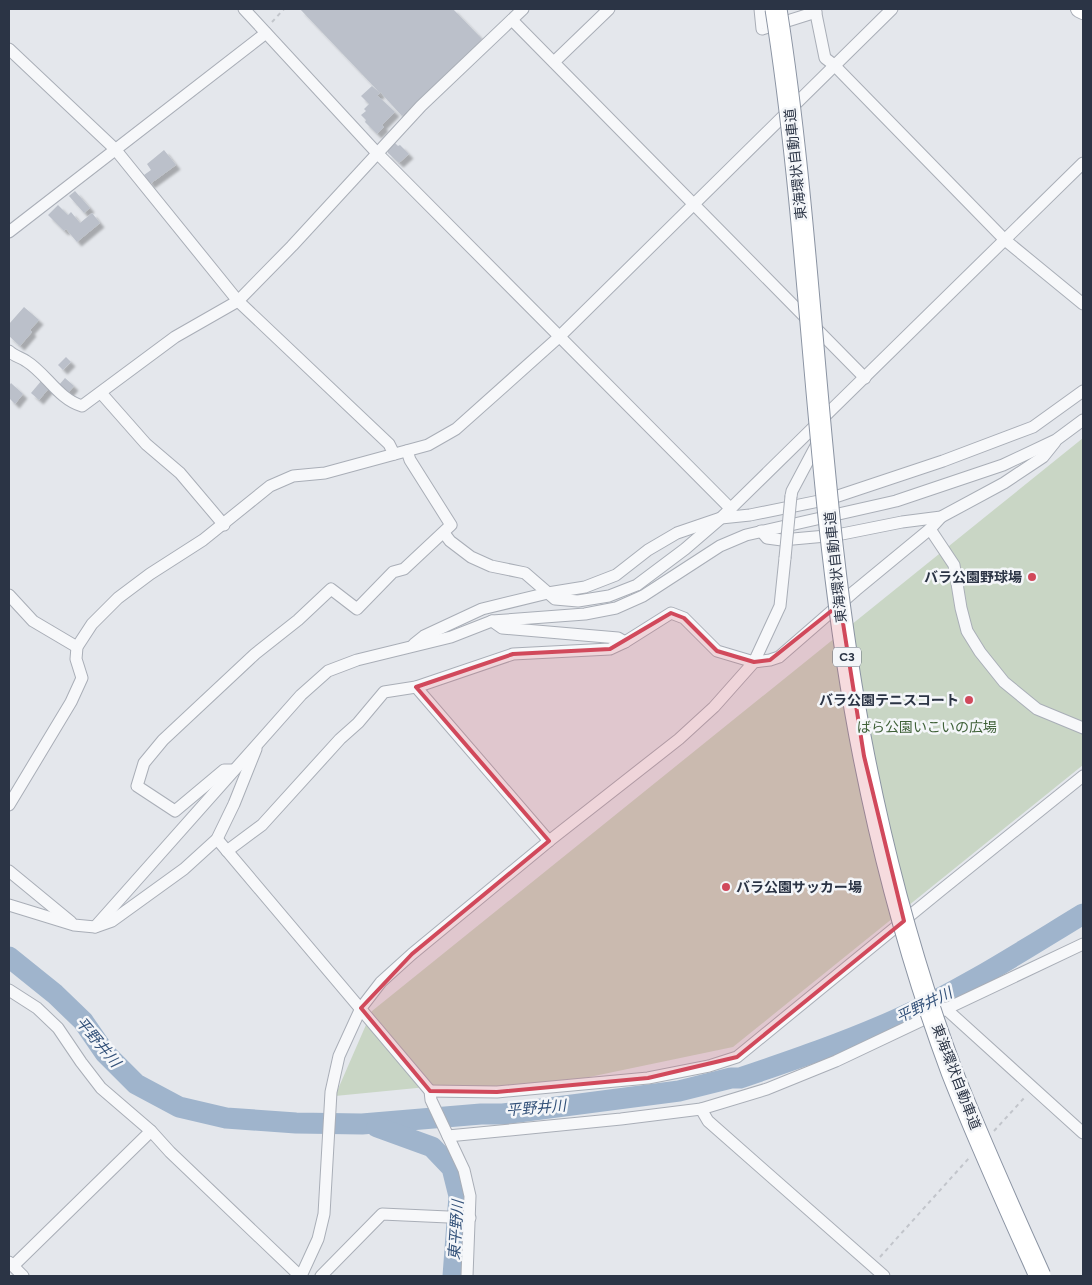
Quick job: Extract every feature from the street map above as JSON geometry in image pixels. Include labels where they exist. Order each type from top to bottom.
[{"type":"highway","name":"東海環状自動車道","points":[[776,9],[786,72],[819,410],[843,630],[864,756],[888,865],[920,978],[952,1071],[993,1173],[1040,1276]]},
{"type":"street","points":[[244,9],[377,153],[731,509]]},
{"type":"street","points":[[10,356],[26,361],[71,403],[82,406],[175,337],[238,301],[421,106],[523,9]]},
{"type":"street","points":[[554,62],[609,9]]},
{"type":"street","points":[[760,9],[762,28],[816,11],[825,58],[1005,240],[1083,304]]},
{"type":"street","points":[[9,805],[71,702],[82,678],[76,659],[77,647],[92,624],[118,598],[150,574],[204,540],[270,486],[293,476],[325,473],[428,445],[456,429],[559,337],[892,9]]},
{"type":"street","points":[[1079,9],[1083,11]]},
{"type":"street","points":[[512,20],[865,378]]},
{"type":"street","points":[[9,232],[265,32]]},
{"type":"street","points":[[9,49],[115,148],[238,301],[389,444],[394,454]]},
{"type":"street","points":[[95,927],[258,742],[301,695],[328,671],[357,660],[451,637],[492,620],[585,614],[616,608],[640,590],[731,509],[1083,163]]},
{"type":"street","points":[[411,646],[424,636],[482,609],[548,593],[585,587],[616,575],[648,550],[677,533],[721,518],[750,515],[829,499],[943,461],[1033,427],[1083,391]]},
{"type":"street","points":[[101,393],[146,444],[180,474],[224,524]]},
{"type":"street","points":[[9,990],[37,1008],[58,1028],[81,1062],[102,1088],[151,1131],[170,1152],[301,1276],[318,1239],[324,1214],[331,1092],[339,1056],[361,1008],[381,982],[412,954],[549,841],[679,739],[714,707],[754,662],[780,606],[792,490],[840,402]]},
{"type":"street","points":[[1071,430],[1083,413]]},
{"type":"street","points":[[444,533],[471,556],[491,566],[525,573],[555,599],[578,601],[608,596],[640,590],[720,546],[746,534],[896,501],[1003,465],[1056,440],[1083,420]]},
{"type":"street","points":[[761,532],[767,538],[782,540],[837,535],[902,522],[941,517],[1004,484],[1044,457],[1056,440]]},
{"type":"street","points":[[234,770],[224,770],[175,811],[138,786],[144,764],[163,740],[255,654],[298,620],[331,589],[357,608],[393,572],[404,569],[451,525],[410,460],[407,450]]},
{"type":"street","points":[[227,851],[262,825],[340,739],[358,723],[384,692],[416,687],[513,654],[610,649],[625,642],[671,613],[684,618],[717,652],[754,662],[770,660],[779,657],[856,590],[930,530],[941,517]]},
{"type":"street","points":[[930,530],[954,565],[961,608],[968,631],[980,652],[1004,682],[1037,709],[1083,728]]},
{"type":"street","points":[[9,595],[32,621],[77,647]]},
{"type":"street","points":[[492,620],[502,628],[618,638],[625,642]]},
{"type":"street","points":[[416,687],[549,841]]},
{"type":"street","points":[[9,905],[74,924],[95,927],[112,921],[184,870],[217,839],[234,804],[258,742]]},
{"type":"street","points":[[431,1095],[497,1092],[639,1078],[700,1068],[737,1058],[1083,776]]},
{"type":"street","points":[[217,839],[361,1008],[431,1095],[464,1170],[470,1196],[466,1218],[467,1276]]},
{"type":"street","points":[[9,871],[74,924]]},
{"type":"street","points":[[447,1134],[621,1119],[701,1109],[767,1089],[819,1068],[1083,944]]},
{"type":"street","points":[[945,1008],[1083,1133]]},
{"type":"street","points":[[701,1109],[708,1121],[884,1276]]},
{"type":"street","points":[[23,1276],[11,1264],[151,1131]]},
{"type":"street","points":[[322,1276],[382,1214],[466,1218]]},
{"type":"path","points":[[265,32],[284,9]]},
{"type":"path","points":[[994,1131],[1033,1088]]},
{"type":"path","points":[[872,1266],[975,1152]]},
{"type":"highlighted area","points":[[840,604],[864,756],[904,921],[737,1057],[648,1078],[497,1092],[430,1091],[361,1008],[412,954],[549,841],[416,687],[513,654],[610,649],[671,613],[684,618],[717,651],[754,662],[770,660]]},
{"type":"green space","name":"ばら公園いこいの広場","points":[[1083,438],[1083,765],[733,1047],[532,1089],[427,1087],[335,1096],[372,1011]]},
{"type":"building","points":[[300,9],[453,9],[482,39],[402,116],[382,92],[380,93]]},
{"type":"building","points":[[372,86],[380,93],[376,97],[378,96],[395,112],[382,125],[384,127],[377,134],[361,115],[366,111],[364,109],[369,104],[361,96]]},
{"type":"building","points":[[394,142],[409,154],[399,163],[388,153],[388,148]]},
{"type":"building","points":[[164,150],[176,165],[150,184],[144,175],[151,170],[147,164]]},
{"type":"building","points":[[75,191],[90,208],[84,213],[69,196]]},
{"type":"building","points":[[58,205],[68,215],[71,212],[80,223],[92,213],[100,223],[77,242],[66,229],[64,231],[48,215]]},
{"type":"building","points":[[24,307],[39,320],[20,346],[9,336],[9,324]]},
{"type":"building","points":[[66,357],[71,362],[63,370],[58,365]]},
{"type":"building","points":[[65,378],[74,386],[68,393],[59,385]]},
{"type":"building","points":[[42,380],[50,387],[39,400],[31,393]]},
{"type":"building","points":[[11,383],[23,394],[15,404],[9,398],[9,386]]},
{"type":"waterway","name":"平野井川","points":[[9,957],[55,994],[83,1021],[105,1053],[136,1084],[179,1107],[226,1118],[296,1123],[362,1124],[481,1114],[503,1114],[679,1091],[731,1078],[740,1078],[839,1043],[921,1008],[992,969],[1083,914]]},
{"type":"waterway","name":"東平野川","points":[[377,1127],[432,1147],[452,1168],[459,1196],[453,1276]]},
{"type":"place","name":"バラ公園野球場","points":[[1032,577]]},
{"type":"place","name":"バラ公園テニスコート","points":[[969,700]]},
{"type":"place","name":"バラ公園サッカー場","points":[[726,887]]}]
